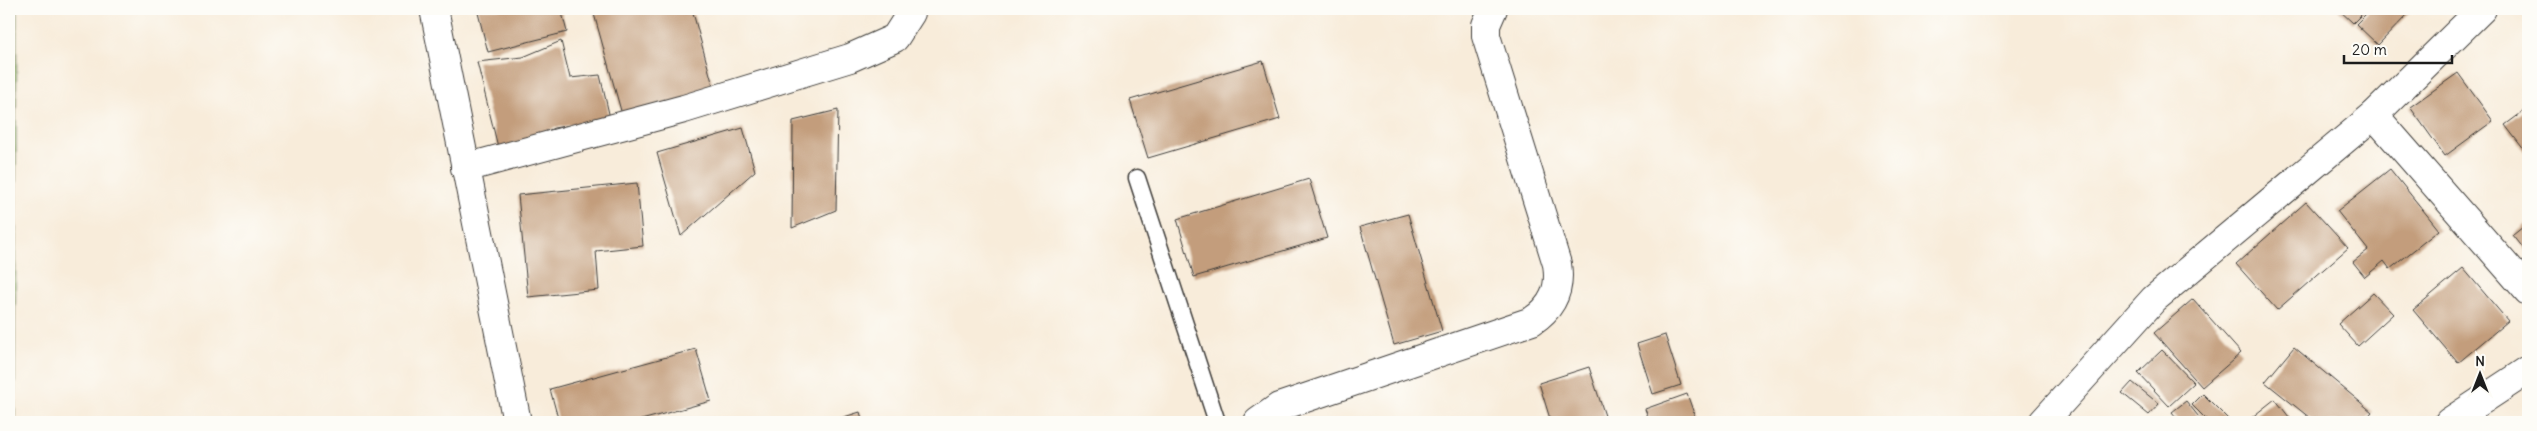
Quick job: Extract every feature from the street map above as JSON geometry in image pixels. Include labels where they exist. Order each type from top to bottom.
[{"type":"street","points":[[434,9],[517,422]]},
{"type":"street","points":[[465,168],[684,109],[850,58],[895,38],[911,13],[911,9]]},
{"type":"street","points":[[1263,418],[1279,407],[1532,320],[1540,315],[1554,298],[1559,275],[1557,264],[1486,36],[1486,25],[1493,9]]},
{"type":"street","points":[[2043,422],[2154,299],[2374,115],[2482,9]]},
{"type":"street","points":[[2374,115],[2528,291]]},
{"type":"street","points":[[2449,422],[2528,370]]},
{"type":"lane","points":[[1137,178],[1217,422]]},
{"type":"lane","points":[[1240,422],[1263,418]]},
{"type":"green space","points":[[9,9],[17,9],[15,422],[9,422]]},
{"type":"building","points":[[477,9],[561,9],[567,32],[488,52]]},
{"type":"building","points":[[613,9],[692,9],[715,93],[623,118],[594,14]]},
{"type":"building","points":[[2338,9],[2367,9],[2353,23]]},
{"type":"building","points":[[2371,9],[2404,9],[2409,13],[2378,45],[2356,24]]},
{"type":"building","points":[[561,41],[570,78],[600,75],[610,118],[554,128],[499,151],[477,62],[523,57]]},
{"type":"building","points":[[1263,61],[1280,119],[1148,158],[1130,100]]},
{"type":"building","points":[[2458,73],[2493,121],[2445,156],[2410,107]]},
{"type":"building","points":[[2528,108],[2528,155],[2505,125]]},
{"type":"building","points":[[838,110],[836,210],[792,228],[793,121]]},
{"type":"building","points":[[743,128],[755,171],[681,236],[657,153]]},
{"type":"building","points":[[2390,169],[2439,230],[2390,269],[2384,261],[2365,277],[2353,262],[2368,250],[2337,211]]},
{"type":"building","points":[[1309,179],[1327,238],[1194,277],[1177,219]]},
{"type":"building","points":[[637,183],[643,246],[596,251],[599,290],[528,297],[518,195]]},
{"type":"building","points":[[2306,202],[2348,248],[2277,310],[2236,264]]},
{"type":"building","points":[[1408,214],[1442,331],[1394,345],[1360,227]]},
{"type":"building","points":[[2528,223],[2528,254],[2513,235]]},
{"type":"building","points":[[2463,268],[2508,321],[2458,363],[2413,310]]},
{"type":"building","points":[[2373,293],[2393,314],[2358,346],[2338,324]]},
{"type":"building","points":[[2193,299],[2241,353],[2202,387],[2154,333]]},
{"type":"building","points":[[1665,335],[1681,385],[1653,394],[1637,344]]},
{"type":"building","points":[[2294,347],[2372,412],[2363,422],[2315,422],[2265,382]]},
{"type":"building","points":[[696,349],[711,401],[634,422],[559,422],[550,389]]},
{"type":"building","points":[[2162,350],[2194,383],[2169,406],[2138,373]]},
{"type":"building","points":[[1589,367],[1607,422],[1551,422],[1539,383]]},
{"type":"building","points":[[2132,382],[2159,404],[2149,415],[2122,393]]},
{"type":"building","points":[[1687,394],[1697,422],[1650,422],[1645,409]]},
{"type":"building","points":[[2203,394],[2231,422],[2209,422],[2192,405]]},
{"type":"building","points":[[2275,399],[2293,422],[2246,422]]},
{"type":"building","points":[[2186,401],[2203,422],[2180,422],[2172,412]]},
{"type":"building","points":[[860,412],[863,422],[828,422]]},
{"type":"building","points":[[2528,415],[2528,422],[2517,422]]}]
